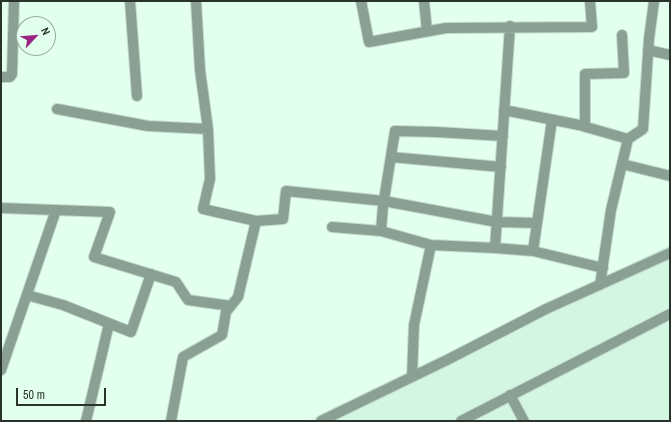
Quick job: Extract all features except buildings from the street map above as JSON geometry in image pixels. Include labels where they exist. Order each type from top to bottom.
[{"type":"street","points":[[1,77],[10,77],[12,74],[14,1]]},
{"type":"street","points":[[130,1],[137,96]]},
{"type":"street","points":[[196,1],[200,70],[208,129],[210,179],[203,209],[256,221],[283,219],[286,191],[384,201],[497,222],[537,223]]},
{"type":"street","points":[[361,1],[369,42],[446,28],[592,26],[590,1]]},
{"type":"street","points":[[424,1],[427,31]]},
{"type":"street","points":[[600,285],[611,210],[628,139],[643,129],[648,50],[654,1]]},
{"type":"street","points":[[495,248],[510,26]]},
{"type":"street","points":[[585,127],[585,74],[624,73],[622,35]]},
{"type":"street","points":[[648,50],[670,55]]},
{"type":"street","points":[[57,109],[148,126],[208,129]]},
{"type":"street","points":[[504,110],[585,127],[628,139]]},
{"type":"street","points":[[533,251],[552,120]]},
{"type":"street","points":[[381,231],[384,201],[396,131],[503,136]]},
{"type":"street","points":[[391,157],[501,167]]},
{"type":"street","points":[[622,164],[670,176]]},
{"type":"street","points":[[1,208],[110,212],[94,257],[176,282],[188,300],[231,306]]},
{"type":"street","points":[[1,370],[56,210]]},
{"type":"street","points":[[171,421],[183,357],[222,334],[226,312],[238,297],[256,221]]},
{"type":"street","points":[[332,227],[381,231],[431,245],[533,251],[603,268]]},
{"type":"street","points":[[412,377],[414,325],[431,245]]},
{"type":"street","points":[[321,421],[546,309],[670,253]]},
{"type":"street","points":[[27,295],[63,305],[130,332],[152,274]]},
{"type":"street","points":[[461,421],[670,314]]},
{"type":"street","points":[[86,421],[109,324]]},
{"type":"street","points":[[510,395],[524,421]]},
{"type":"shaded area","points":[[670,245],[670,421],[307,421]]}]
